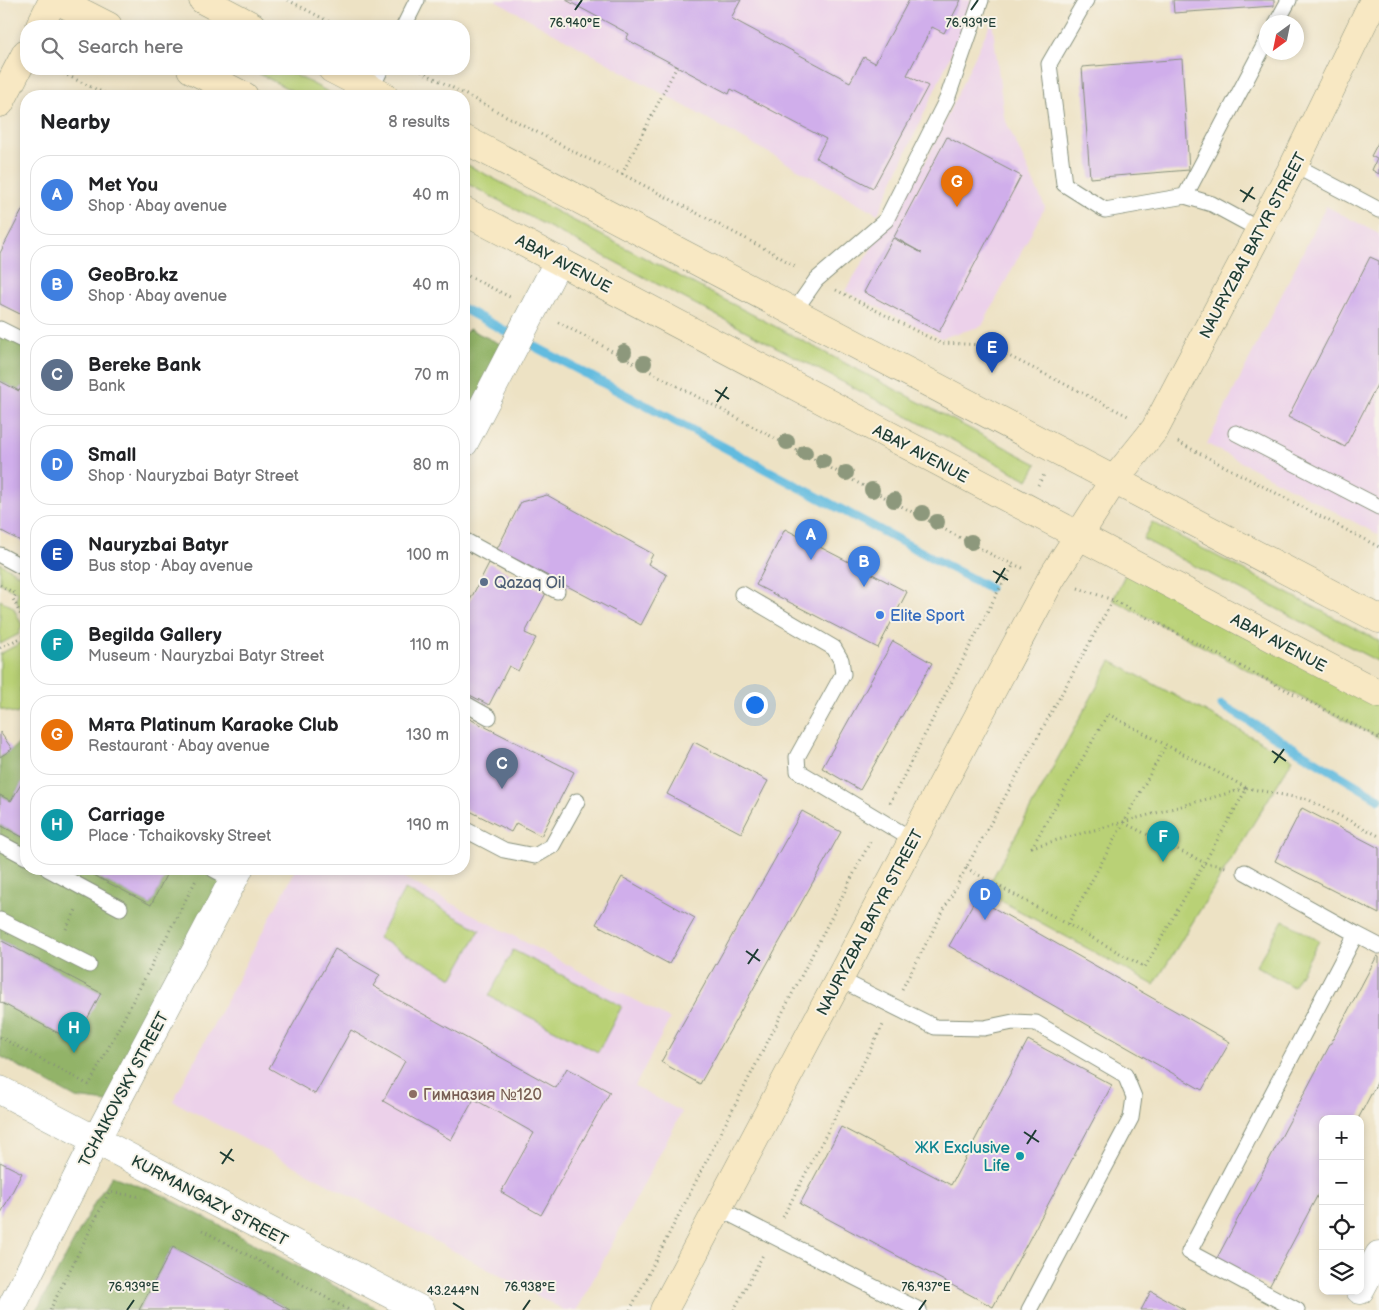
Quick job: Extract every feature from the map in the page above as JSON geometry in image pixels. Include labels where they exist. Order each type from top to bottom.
[{"type":"main road","points":[[43,20],[55,0],[96,20]]},
{"type":"main road","points":[[203,0],[241,20]]},
{"type":"main road","name":"NAURYZBAI BATYR STREET","points":[[664,1310],[1051,579],[1114,480],[1154,430],[1294,166],[1374,0]]},
{"type":"main road","points":[[0,103],[20,65]]},
{"type":"main road","points":[[203,75],[232,90]]},
{"type":"main road","points":[[350,75],[379,85]]},
{"type":"main road","points":[[470,142],[1379,619]]},
{"type":"main road","name":"ABAY AVENUE","points":[[470,214],[1379,694]]},
{"type":"street","points":[[470,432],[559,260]]},
{"type":"street","name":"TCHAIKOVSKY STREET","points":[[10,1310],[227,875]]},
{"type":"street","name":"KURMANGAZY STREET","points":[[0,1090],[421,1310]]},
{"type":"street","points":[[1350,1310],[1366,1288],[1379,1255]]},
{"type":"lane","points":[[407,20],[417,0]]},
{"type":"lane","points":[[793,313],[816,280],[886,220],[947,99],[981,0]]},
{"type":"lane","points":[[1086,0],[1049,64],[1064,184],[1104,210],[1185,196],[1212,204],[1260,230]]},
{"type":"lane","points":[[1281,15],[1289,0]]},
{"type":"lane","points":[[1185,196],[1259,55]]},
{"type":"lane","points":[[1294,166],[1379,210]]},
{"type":"lane","points":[[0,328],[20,339]]},
{"type":"lane","points":[[1236,433],[1379,507]]},
{"type":"lane","points":[[470,543],[557,591]]},
{"type":"lane","points":[[0,555],[20,565]]},
{"type":"lane","points":[[742,594],[834,648],[841,660],[843,674],[797,757],[798,771],[913,840]]},
{"type":"lane","points":[[470,706],[489,717]]},
{"type":"lane","points":[[470,832],[504,850],[535,856],[552,846],[577,801]]},
{"type":"lane","points":[[0,843],[20,854]]},
{"type":"lane","points":[[1245,872],[1379,946]]},
{"type":"lane","points":[[59,875],[120,908]]},
{"type":"lane","points":[[0,920],[89,965]]},
{"type":"lane","points":[[1297,1310],[1189,1252],[1356,934]]},
{"type":"lane","points":[[839,979],[935,1027],[984,1028],[1013,1022],[1036,1023],[1125,1074],[1134,1097],[1131,1118],[1029,1310]]},
{"type":"lane","points":[[718,1208],[919,1310]]},
{"type":"path","points":[[288,0],[326,20]]},
{"type":"path","points":[[622,174],[677,66]]},
{"type":"path","points":[[66,75],[98,90]]},
{"type":"path","points":[[428,75],[457,90]]},
{"type":"path","points":[[470,97],[773,253],[816,280],[940,342],[987,345],[1379,547]]},
{"type":"path","points":[[470,277],[989,553],[1014,564],[995,597],[887,808]]},
{"type":"path","points":[[1038,486],[1047,470]]},
{"type":"path","points":[[0,585],[16,594],[13,599],[20,614]]},
{"type":"path","points":[[734,1310],[966,868],[1113,600],[1379,738]]},
{"type":"path","points":[[0,648],[20,638]]},
{"type":"path","points":[[1247,788],[1032,847],[1108,714],[1247,788],[1309,800],[1379,836]]},
{"type":"path","points":[[1068,924],[1166,745]]},
{"type":"path","points":[[966,868],[1145,967],[1247,788]]},
{"type":"path","points":[[1124,822],[1205,862]]},
{"type":"path","points":[[630,1310],[873,834]]},
{"type":"path","points":[[0,1037],[89,1085],[198,877]]},
{"type":"path","points":[[56,949],[87,890]]},
{"type":"path","points":[[50,1310],[109,1192],[142,1197]]},
{"type":"path","points":[[194,1225],[348,1310]]},
{"type":"shaded area","points":[[495,0],[971,0],[966,22],[878,214]]},
{"type":"shaded area","points":[[992,20],[1004,117],[1045,207],[982,326],[941,338],[845,291],[927,159]]},
{"type":"shaded area","points":[[1326,206],[1379,234],[1379,535],[1207,444]]},
{"type":"shaded area","name":"Гимназия №120","points":[[293,875],[398,875],[670,1019],[635,1086],[682,1112],[577,1310],[564,1310],[173,1101]]},
{"type":"green space","points":[[262,75],[296,75],[324,90],[290,90]]},
{"type":"green space","points":[[470,166],[1037,464],[1028,480],[470,185]]},
{"type":"green space","points":[[0,329],[20,339],[20,389],[19,391],[0,381]]},
{"type":"green space","points":[[470,329],[513,350],[470,432]]},
{"type":"green space","points":[[1152,522],[1379,641],[1379,662],[1143,539]]},
{"type":"green space","points":[[0,563],[20,575],[20,607],[16,599],[18,593],[0,583]]},
{"type":"green space","points":[[1130,564],[1379,695],[1379,738],[1113,600]]},
{"type":"green space","points":[[0,600],[13,607],[20,621],[20,631],[19,634],[0,644]]},
{"type":"green space","points":[[20,643],[20,710],[17,714],[0,709],[0,654]]},
{"type":"green space","points":[[1111,661],[1293,759],[1154,985],[985,892]]},
{"type":"green space","points":[[20,742],[20,786],[11,801],[0,795],[0,757]]},
{"type":"green space","points":[[0,825],[20,836],[20,875],[94,875],[151,905],[166,875],[236,875],[115,1103],[76,1098],[0,1056],[0,1002],[101,993],[0,940]]},
{"type":"green space","points":[[405,889],[480,930],[453,978],[378,938]]},
{"type":"green space","points":[[1283,920],[1319,941],[1293,987],[1256,966]]},
{"type":"green space","points":[[513,950],[622,1006],[598,1052],[489,996]]},
{"type":"green space","points":[[112,1176],[158,1193],[380,1310],[290,1310],[173,1247],[139,1310],[37,1310],[95,1202]]},
{"type":"building","points":[[566,0],[741,0],[731,18],[850,82],[864,57],[875,63],[909,0],[961,0],[944,33],[932,27],[907,75],[928,86],[873,188],[816,158],[826,139],[731,89],[729,94],[626,39],[629,34]]},
{"type":"building","points":[[1173,0],[1274,0],[1274,6],[1174,13]]},
{"type":"building","points":[[1182,59],[1189,170],[1090,178],[1082,67]]},
{"type":"building","points":[[947,137],[1021,176],[939,332],[864,292],[893,238],[922,253],[894,237]]},
{"type":"building","points":[[1379,141],[1379,174],[1372,170],[1377,159],[1371,156]]},
{"type":"building","points":[[20,215],[20,314],[0,304],[0,253]]},
{"type":"building","points":[[1370,257],[1379,261],[1379,381],[1345,447],[1288,417]]},
{"type":"building","points":[[0,381],[19,391],[20,389],[20,541],[0,530]]},
{"type":"building","points":[[547,495],[653,554],[648,564],[667,575],[641,625],[497,549],[521,502]]},
{"type":"building","points":[[785,529],[907,592],[878,648],[756,585]]},
{"type":"building","points":[[489,563],[546,593],[525,633],[536,638],[518,671],[509,666],[489,705],[470,695],[470,600]]},
{"type":"building","points":[[893,641],[932,663],[860,790],[822,768]]},
{"type":"building","points":[[470,719],[574,772],[541,836],[516,823],[511,832],[470,811]]},
{"type":"building","points":[[0,732],[12,749],[0,757]]},
{"type":"building","points":[[694,742],[768,781],[741,833],[667,794]]},
{"type":"building","points":[[20,786],[20,836],[0,825],[0,795],[11,801]]},
{"type":"building","points":[[1302,808],[1379,848],[1379,914],[1275,861]]},
{"type":"building","points":[[802,811],[841,832],[700,1084],[661,1062]]},
{"type":"building","points":[[94,875],[166,875],[151,905]]},
{"type":"building","points":[[622,877],[695,918],[669,964],[596,924]]},
{"type":"building","points":[[976,898],[1230,1042],[1202,1090],[949,946]]},
{"type":"building","points":[[0,940],[101,993],[75,1042],[0,1002]]},
{"type":"building","points":[[335,949],[380,975],[373,986],[556,1088],[567,1068],[610,1092],[541,1215],[501,1192],[534,1133],[474,1099],[451,1140],[383,1101],[405,1061],[351,1030],[315,1094],[269,1068]]},
{"type":"building","points":[[1377,956],[1379,957],[1379,1079],[1360,1115],[1319,1115],[1319,1193],[1269,1287],[1216,1260]]},
{"type":"building","name":"ЖК Exclusive Life","points":[[1028,1040],[1112,1085],[993,1307],[800,1204],[841,1127],[951,1185]]},
{"type":"building","points":[[0,1162],[22,1173],[0,1215]]},
{"type":"building","points":[[173,1247],[290,1310],[139,1310]]},
{"type":"building","points":[[1151,1291],[1185,1310],[1141,1310]]},
{"type":"waterway","points":[[470,312],[989,588]]},
{"type":"waterway","points":[[1222,705],[1379,799]]},
{"type":"place","name":"Мята Platinum Karaoke Club","points":[[957,207]]},
{"type":"place","name":"Nauryzbai Batyr","points":[[992,373]]},
{"type":"place","name":"Met You","points":[[811,560]]},
{"type":"place","name":"Qazaq Oil","points":[[484,582]]},
{"type":"place","name":"GeoBro.kz","points":[[864,587]]},
{"type":"place","name":"Elite Sport","points":[[880,615]]},
{"type":"place","name":"Bereke Bank","points":[[502,789]]},
{"type":"place","name":"Begilda Gallery","points":[[1163,862]]},
{"type":"place","name":"Small","points":[[985,920]]},
{"type":"place","name":"Carriage","points":[[74,1053]]},
{"type":"place","name":"Гимназия №120","points":[[413,1094]]},
{"type":"place","name":"ЖК Exclusive Life","points":[[1020,1156]]}]
